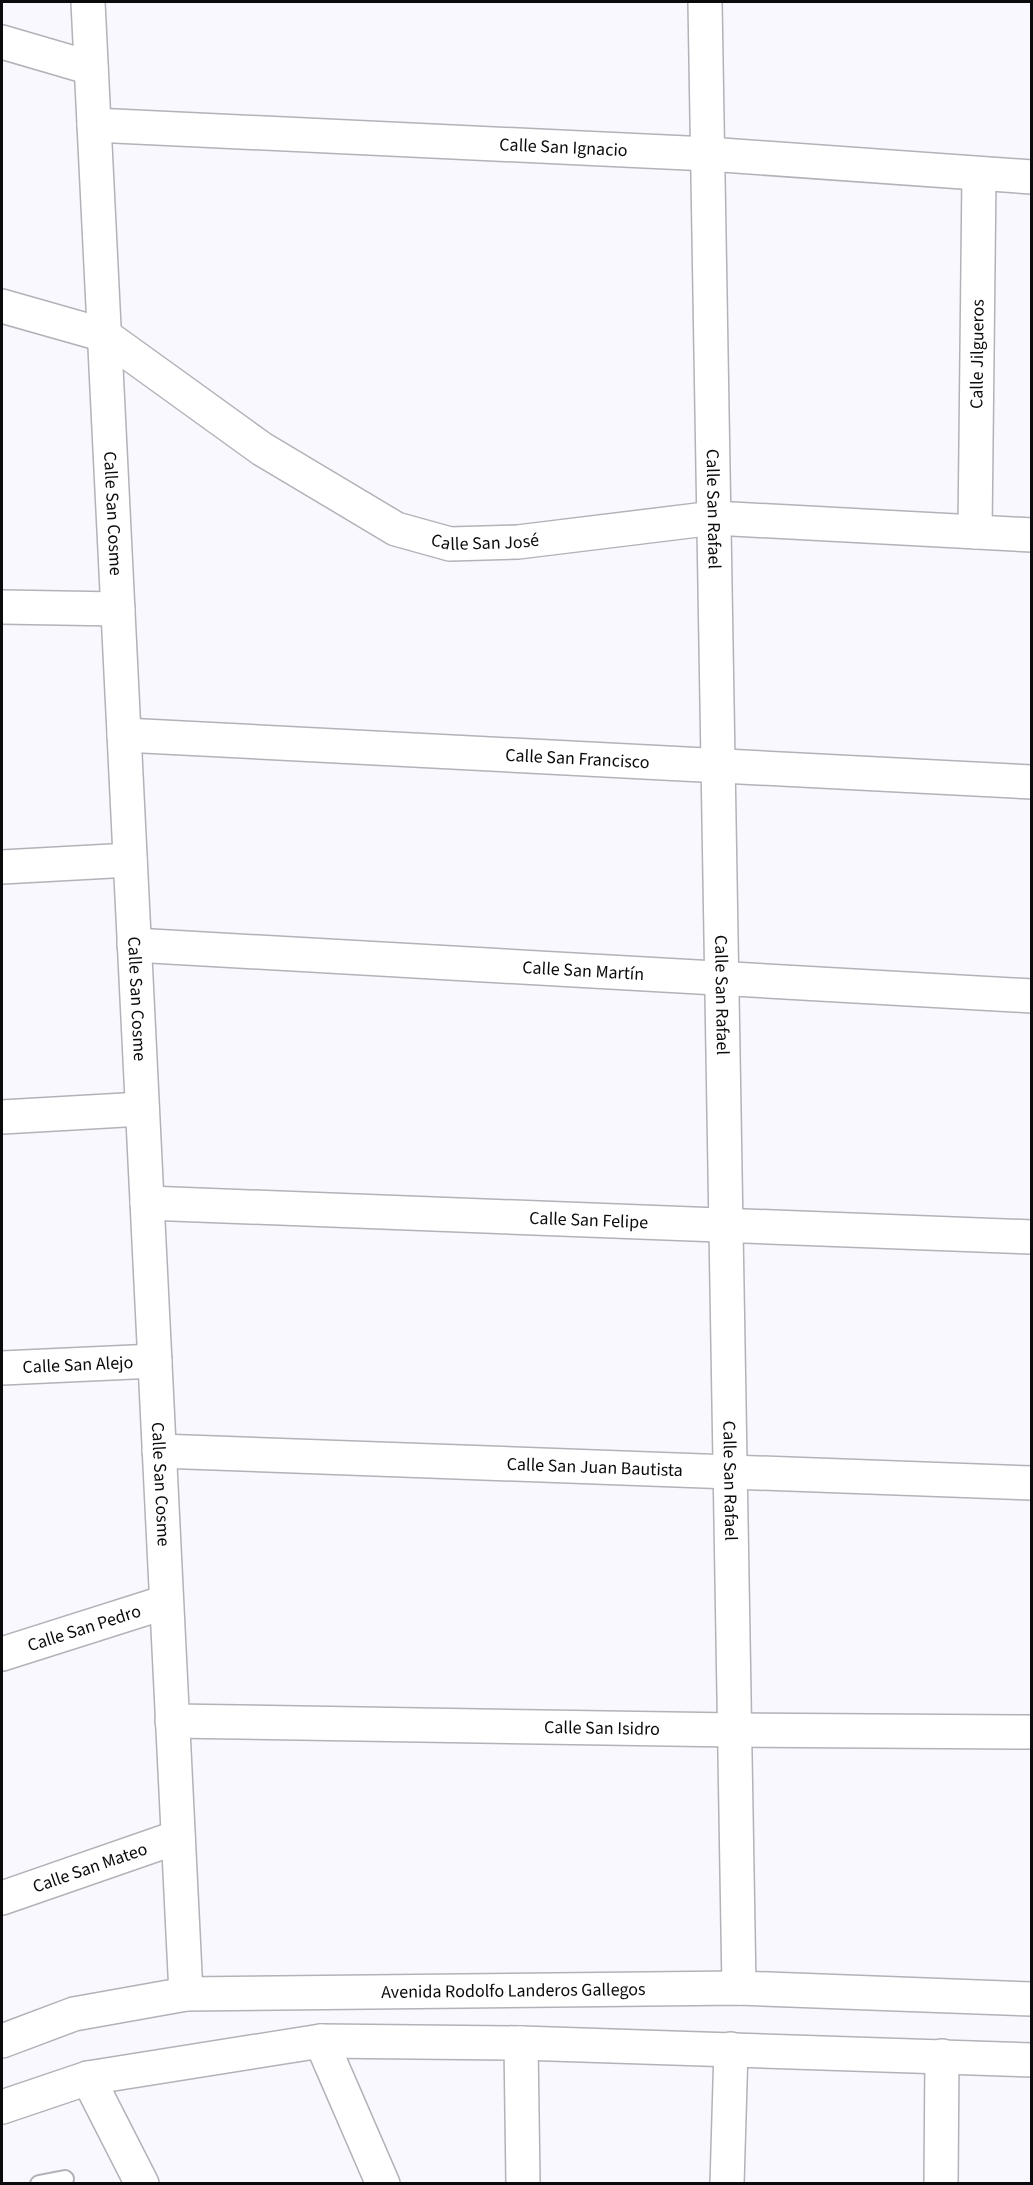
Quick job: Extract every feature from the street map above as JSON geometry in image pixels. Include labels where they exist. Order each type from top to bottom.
[{"type":"street","name":"Calle San Cosme","points":[[88,2],[186,1994]]},
{"type":"street","name":"Calle San Rafael","points":[[705,2],[739,1988]]},
{"type":"street","points":[[2,42],[91,68]]},
{"type":"street","name":"Calle San Ignacio","points":[[94,125],[708,154],[1032,177]]},
{"type":"street","name":"Calle Jilgueros","points":[[975,532],[979,175]]},
{"type":"street","name":"Calle San José","points":[[2,306],[104,335],[262,448],[396,529],[450,544],[518,542],[714,518],[1032,535]]},
{"type":"street","points":[[2,607],[118,609]]},
{"type":"street","name":"Calle San Francisco","points":[[124,735],[1032,782]]},
{"type":"street","points":[[2,867],[130,860]]},
{"type":"street","name":"Calle San Martín","points":[[134,945],[1032,996]]},
{"type":"street","points":[[2,1118],[142,1109]]},
{"type":"street","name":"Calle San Felipe","points":[[147,1203],[1032,1237]]},
{"type":"street","name":"Calle San Alejo","points":[[2,1368],[155,1361]]},
{"type":"street","name":"Calle San Juan Bautista","points":[[159,1451],[1032,1483]]},
{"type":"street","name":"Calle San Pedro","points":[[2,1654],[166,1602]]},
{"type":"street","name":"Calle San Isidro","points":[[172,1720],[734,1730],[1032,1732]]},
{"type":"street","name":"Calle San Mateo","points":[[2,1898],[178,1838]]},
{"type":"street","name":"Avenida Rodolfo Landeros Gallegos","points":[[2,2041],[74,2014],[186,1994],[739,1988],[1032,1999]]},
{"type":"street","points":[[321,2041],[383,2184]]},
{"type":"street","points":[[2,2107],[88,2078],[321,2041],[521,2043],[1032,2060]]},
{"type":"street","points":[[521,2043],[523,2184]]},
{"type":"street","points":[[727,2184],[731,2049]]},
{"type":"street","points":[[941,2184],[942,2056]]},
{"type":"street","points":[[88,2078],[142,2184]]},
{"type":"lane","points":[[39,2184],[65,2179]]}]
